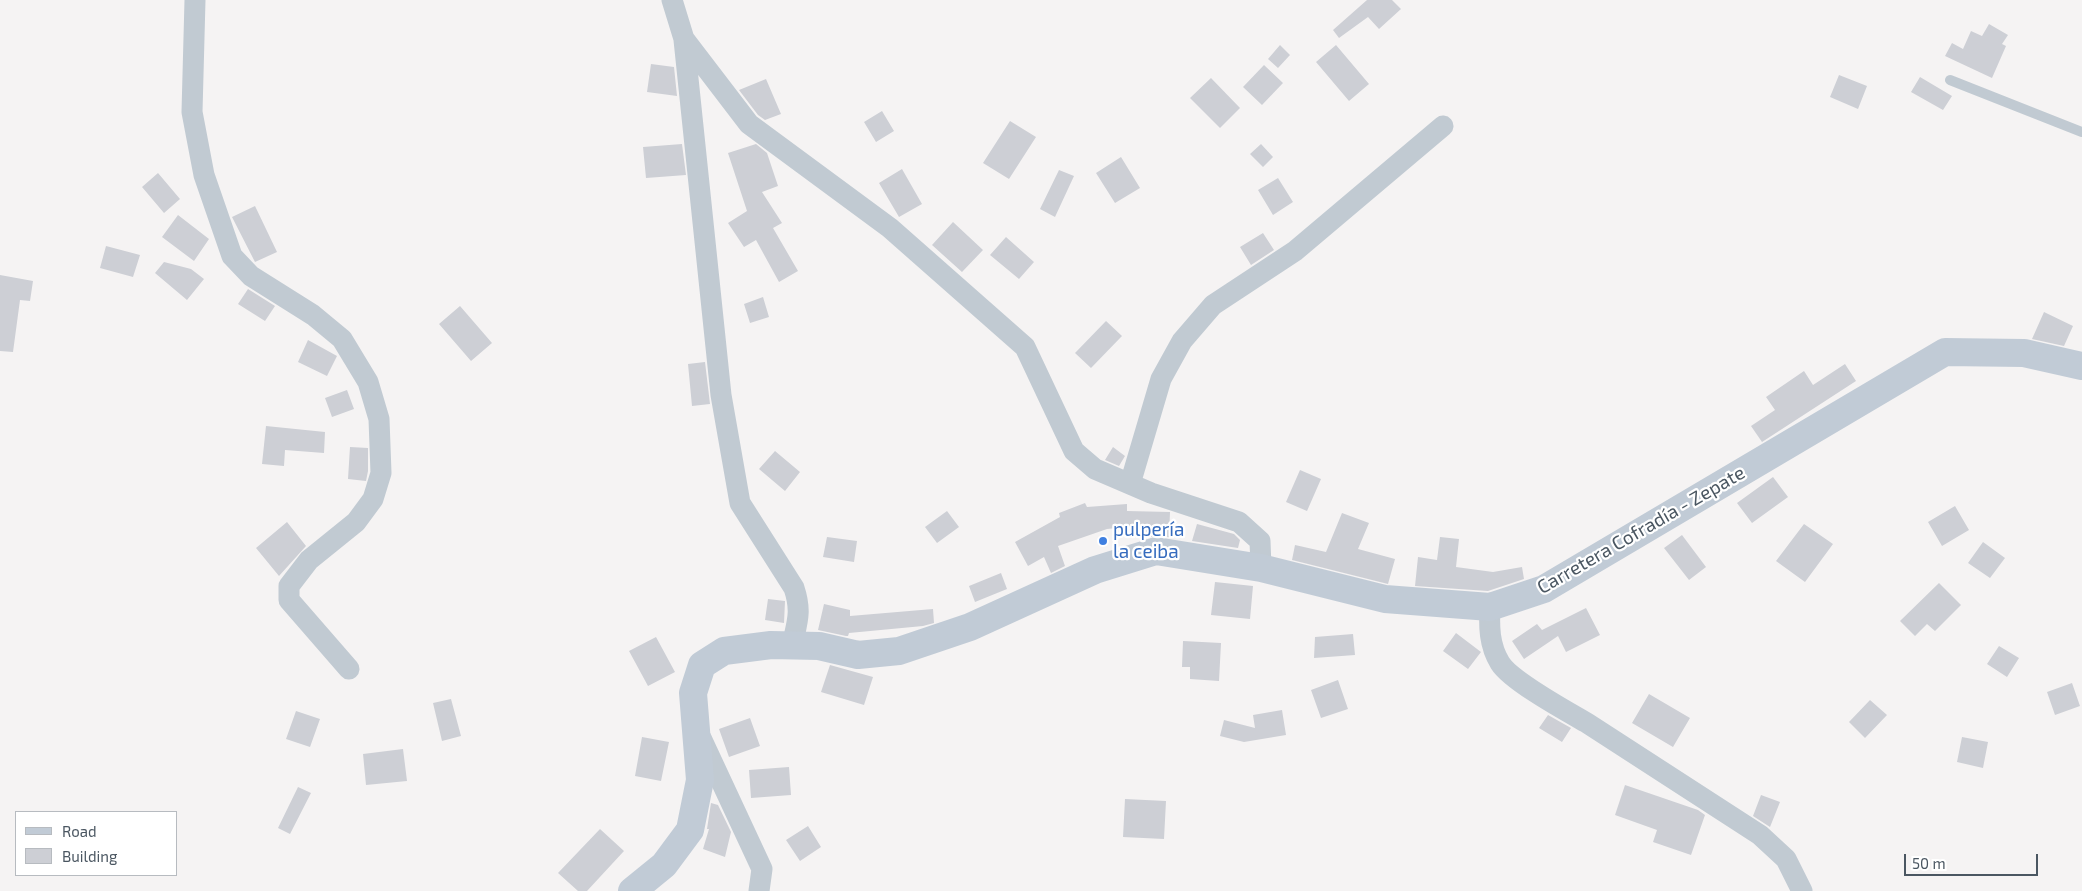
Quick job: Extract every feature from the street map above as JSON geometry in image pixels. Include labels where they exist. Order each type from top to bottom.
[{"type":"street","points":[[195,0],[192,112],[204,175],[232,256],[251,276],[313,315],[342,339],[368,382],[379,419],[380,472],[373,499],[356,522],[309,560],[289,586],[289,600],[350,669]]},
{"type":"street","points":[[672,0],[684,39],[721,395],[740,503],[794,588],[800,604],[792,646]]},
{"type":"street","points":[[684,39],[749,124],[890,228],[1025,347],[1074,451],[1095,469],[1130,484],[1239,522],[1260,541],[1261,568]]},
{"type":"street","points":[[1130,484],[1161,379],[1182,340],[1213,305],[1295,251],[1443,126]]},
{"type":"street","name":"Carretera Cofradía - Zepate","points":[[632,891],[664,865],[690,830],[700,780],[693,693],[702,665],[724,651],[771,645],[819,646],[858,655],[899,651],[970,628],[1095,570],[1156,551],[1261,568],[1385,599],[1490,606],[1544,588],[1946,352],[2024,353],[2082,366]]},
{"type":"street","points":[[1490,606],[1488,632],[1500,664],[1558,707],[1587,722],[1760,835],[1786,859],[1802,891]]},
{"type":"street","points":[[696,728],[762,869],[759,891]]},
{"type":"lane","points":[[1950,80],[2082,132]]},
{"type":"building","points":[[1367,0],[1392,0],[1401,9],[1379,29],[1368,17],[1339,38],[1333,30]]},
{"type":"building","points":[[1989,24],[2008,35],[2002,44],[2006,46],[1992,78],[1945,56],[1952,43],[1963,49],[1971,31],[1982,36]]},
{"type":"building","points":[[1280,45],[1290,55],[1278,68],[1268,59]]},
{"type":"building","points":[[1336,45],[1369,84],[1349,101],[1316,62]]},
{"type":"building","points":[[651,64],[674,67],[677,96],[647,92]]},
{"type":"building","points":[[1264,65],[1283,83],[1262,105],[1243,87]]},
{"type":"building","points":[[1839,75],[1867,86],[1858,109],[1830,97]]},
{"type":"building","points":[[1920,77],[1952,96],[1943,110],[1911,92]]},
{"type":"building","points":[[1211,78],[1240,108],[1220,128],[1190,98]]},
{"type":"building","points":[[766,79],[781,114],[765,120],[758,115],[739,90]]},
{"type":"building","points":[[882,111],[894,131],[876,142],[864,122]]},
{"type":"building","points":[[1010,121],[1036,137],[1009,179],[983,163]]},
{"type":"building","points":[[682,144],[686,175],[646,178],[643,147]]},
{"type":"building","points":[[756,144],[767,153],[778,186],[762,192],[782,223],[773,228],[798,271],[779,282],[756,240],[744,247],[728,223],[747,211],[728,153]]},
{"type":"building","points":[[1261,144],[1273,157],[1263,167],[1250,154]]},
{"type":"building","points":[[1121,157],[1140,188],[1115,203],[1096,173]]},
{"type":"building","points":[[902,169],[922,204],[899,217],[879,183]]},
{"type":"building","points":[[1059,170],[1074,176],[1055,217],[1040,209]]},
{"type":"building","points":[[158,173],[180,199],[164,213],[142,187]]},
{"type":"building","points":[[1278,178],[1293,202],[1273,215],[1258,190]]},
{"type":"building","points":[[255,206],[277,252],[255,262],[232,217]]},
{"type":"building","points":[[178,215],[209,239],[194,261],[162,237]]},
{"type":"building","points":[[953,222],[983,250],[962,272],[932,245]]},
{"type":"building","points":[[1263,233],[1274,250],[1251,265],[1240,247]]},
{"type":"building","points":[[1006,237],[1034,262],[1019,279],[990,255]]},
{"type":"building","points":[[106,246],[140,255],[133,277],[100,268]]},
{"type":"building","points":[[164,262],[191,269],[204,279],[187,300],[155,273]]},
{"type":"building","points":[[0,275],[33,281],[30,301],[20,300],[13,352],[0,351]]},
{"type":"building","points":[[248,289],[275,306],[265,321],[238,304]]},
{"type":"building","points":[[763,297],[769,317],[750,323],[744,304]]},
{"type":"building","points":[[460,306],[492,343],[471,361],[439,324]]},
{"type":"building","points":[[2044,312],[2073,326],[2064,346],[2032,339]]},
{"type":"building","points":[[1106,321],[1122,336],[1091,368],[1075,353]]},
{"type":"building","points":[[308,340],[337,356],[327,376],[298,362]]},
{"type":"building","points":[[705,362],[710,404],[692,406],[688,364]]},
{"type":"building","points":[[1845,364],[1856,381],[1762,442],[1751,426],[1775,410],[1766,397],[1804,371],[1813,385]]},
{"type":"building","points":[[347,390],[354,409],[332,417],[325,398]]},
{"type":"building","points":[[266,426],[325,432],[324,453],[285,450],[284,466],[262,464]]},
{"type":"building","points":[[350,447],[368,448],[366,481],[348,479]]},
{"type":"building","points":[[1113,447],[1125,456],[1119,466],[1105,460]]},
{"type":"building","points":[[775,451],[800,472],[785,491],[759,469]]},
{"type":"building","points":[[1300,470],[1321,479],[1307,511],[1286,502]]},
{"type":"building","points":[[1773,477],[1788,497],[1752,523],[1737,503]]},
{"type":"building","points":[[1085,503],[1087,507],[1127,504],[1127,511],[1170,512],[1169,537],[1145,538],[1145,525],[1107,529],[1058,546],[1065,566],[1051,573],[1044,557],[1028,566],[1015,542],[1060,517],[1059,513]]},
{"type":"building","points":[[1955,506],[1969,530],[1942,546],[1928,522]]},
{"type":"building","points":[[947,511],[959,527],[937,543],[925,527]]},
{"type":"building","points":[[1342,513],[1369,523],[1358,549],[1395,559],[1388,584],[1292,560],[1295,545],[1326,552]]},
{"type":"building","points":[[287,522],[306,546],[279,576],[256,548]]},
{"type":"building","points":[[1197,524],[1234,534],[1240,540],[1238,548],[1192,541]]},
{"type":"building","points":[[1804,524],[1833,544],[1805,582],[1776,561]]},
{"type":"building","points":[[1682,535],[1706,567],[1689,580],[1664,548]]},
{"type":"building","points":[[827,537],[857,541],[854,562],[823,557]]},
{"type":"building","points":[[1440,537],[1459,539],[1456,567],[1493,572],[1522,567],[1524,579],[1488,591],[1415,586],[1418,557],[1437,560]]},
{"type":"building","points":[[1983,542],[2005,558],[1990,578],[1968,563]]},
{"type":"building","points":[[1001,573],[1007,589],[975,602],[969,586]]},
{"type":"building","points":[[1215,582],[1253,586],[1250,619],[1211,615]]},
{"type":"building","points":[[1939,583],[1961,605],[1935,631],[1927,624],[1915,636],[1900,621]]},
{"type":"building","points":[[768,599],[785,601],[784,623],[765,620]]},
{"type":"building","points":[[824,604],[850,610],[850,616],[933,609],[934,623],[923,626],[849,633],[846,636],[818,630]]},
{"type":"building","points":[[1586,608],[1600,635],[1566,652],[1558,636],[1524,659],[1512,641],[1537,624],[1542,630]]},
{"type":"building","points":[[1456,633],[1481,652],[1468,669],[1443,651]]},
{"type":"building","points":[[1353,634],[1355,655],[1314,658],[1315,637]]},
{"type":"building","points":[[656,637],[675,672],[648,686],[629,651]]},
{"type":"building","points":[[1183,641],[1221,643],[1219,681],[1190,679],[1190,667],[1182,667]]},
{"type":"building","points":[[1999,646],[2019,658],[2007,677],[1987,664]]},
{"type":"building","points":[[830,665],[873,677],[864,705],[821,692]]},
{"type":"building","points":[[1338,680],[1348,709],[1321,718],[1311,690]]},
{"type":"building","points":[[2072,683],[2080,706],[2055,715],[2047,692]]},
{"type":"building","points":[[1649,694],[1690,718],[1673,747],[1632,723]]},
{"type":"building","points":[[451,699],[461,736],[442,741],[433,703]]},
{"type":"building","points":[[1870,700],[1887,715],[1865,738],[1849,722]]},
{"type":"building","points":[[1282,710],[1286,735],[1244,742],[1220,736],[1224,720],[1255,728],[1253,715]]},
{"type":"building","points":[[296,711],[320,719],[310,747],[286,739]]},
{"type":"building","points":[[1548,715],[1571,728],[1562,742],[1539,728]]},
{"type":"building","points":[[750,718],[760,746],[729,757],[719,729]]},
{"type":"building","points":[[642,737],[669,742],[661,781],[635,776]]},
{"type":"building","points":[[1962,737],[1988,742],[1983,768],[1957,762]]},
{"type":"building","points":[[403,749],[407,781],[366,785],[363,754]]},
{"type":"building","points":[[789,767],[791,795],[751,798],[749,770]]},
{"type":"building","points":[[1625,785],[1698,810],[1705,815],[1691,855],[1653,842],[1657,830],[1615,815]]},
{"type":"building","points":[[298,787],[311,793],[290,834],[278,828]]},
{"type":"building","points":[[1761,795],[1780,802],[1770,827],[1753,816]]},
{"type":"building","points":[[1125,799],[1166,801],[1164,839],[1123,837]]},
{"type":"building","points":[[711,803],[718,805],[731,832],[725,857],[703,849],[709,829],[707,829]]},
{"type":"building","points":[[808,826],[821,847],[800,861],[786,840]]},
{"type":"building","points":[[600,829],[624,851],[587,891],[578,891],[558,873]]},
{"type":"place","name":"pulpería la ceiba","points":[[1103,541]]}]
